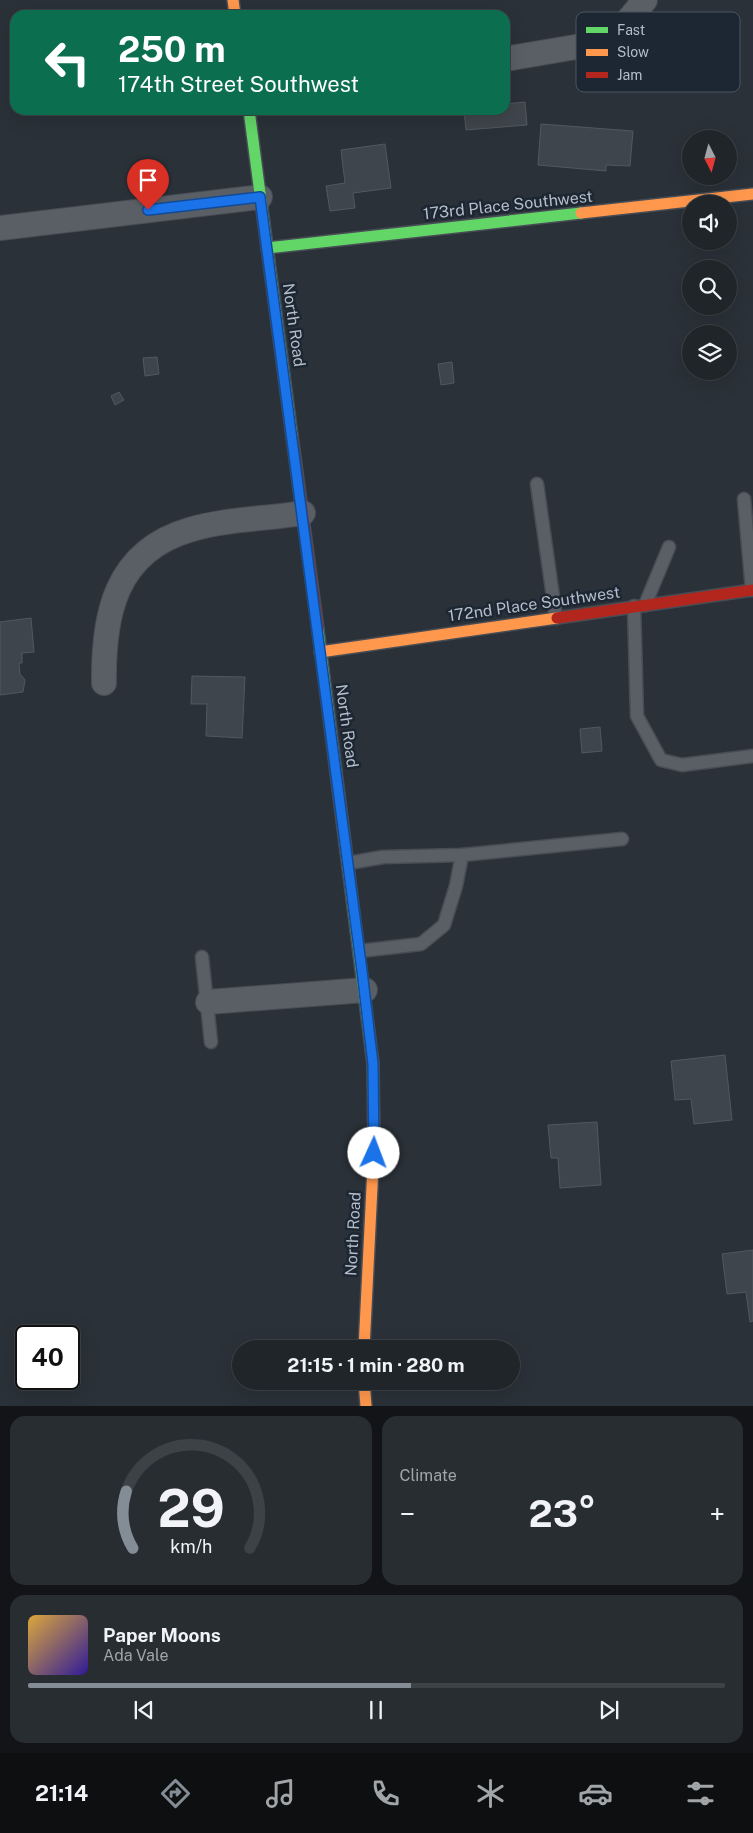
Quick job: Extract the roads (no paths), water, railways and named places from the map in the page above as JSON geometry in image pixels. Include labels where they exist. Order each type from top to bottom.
[{"type":"street","points":[[635,12],[645,0]]},
{"type":"street","points":[[510,57],[576,47]]},
{"type":"street","name":"North Road","points":[[250,115],[365,990],[375,1102],[364,1340]]},
{"type":"street","name":"173rd Place Southwest","points":[[267,248],[753,194]]},
{"type":"street","points":[[0,228],[260,197]]},
{"type":"street","points":[[104,683],[104,649],[112,603],[119,586],[131,566],[142,556],[163,542],[189,530],[303,513]]},
{"type":"street","name":"172nd Place Southwest","points":[[320,652],[753,590]]},
{"type":"street","points":[[208,1002],[365,990]]},
{"type":"street","points":[[365,1390],[366,1406]]},
{"type":"lane","points":[[537,484],[556,618]]},
{"type":"lane","points":[[744,499],[753,590]]},
{"type":"lane","points":[[669,547],[640,606],[637,716],[661,760],[682,766],[753,756]]},
{"type":"lane","points":[[349,863],[383,857],[462,854],[622,839]]},
{"type":"lane","points":[[360,951],[421,944],[444,925],[456,886],[462,854]]},
{"type":"lane","points":[[202,957],[211,1042]]}]
